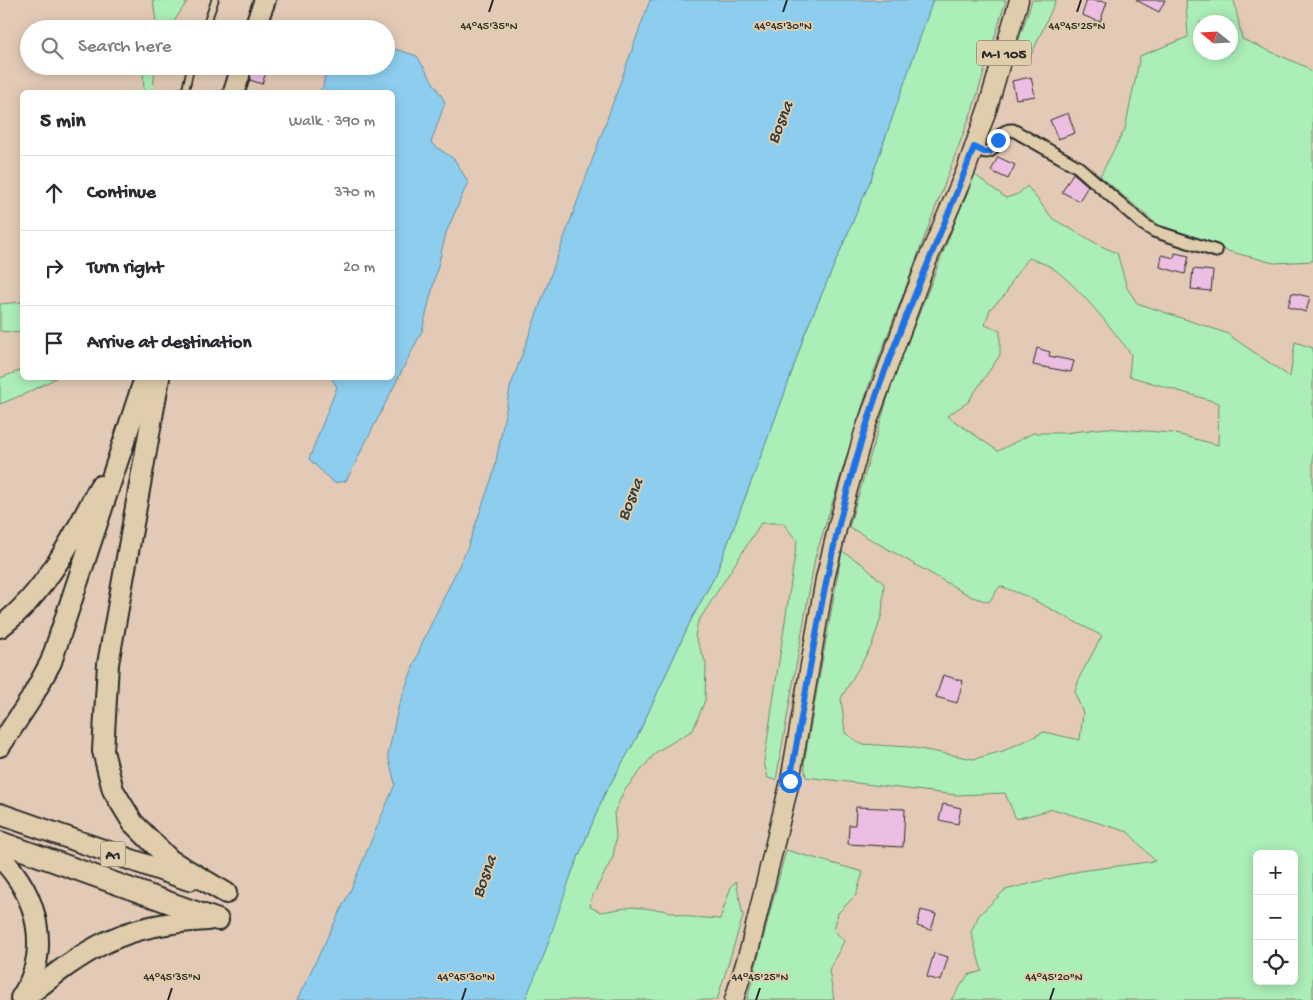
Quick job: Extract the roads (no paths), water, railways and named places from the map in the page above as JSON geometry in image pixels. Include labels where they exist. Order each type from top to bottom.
[{"type":"highway","points":[[257,20],[265,0]]},
{"type":"highway","points":[[0,746],[31,699],[51,662],[144,380]]},
{"type":"highway","name":"A1","points":[[0,814],[226,893],[170,860],[133,823],[113,790],[103,751],[108,664],[159,380]]},
{"type":"highway","points":[[0,627],[40,587],[74,536],[136,407]]},
{"type":"highway","name":"A1","points":[[0,842],[218,920],[176,921],[113,937],[80,955],[21,1000]]},
{"type":"highway","points":[[0,857],[22,886],[32,906],[38,926],[36,962],[21,1000]]},
{"type":"main road","name":"M-I 105","points":[[734,1000],[750,947],[790,781],[825,579],[864,432],[891,355],[974,147],[1019,0]]},
{"type":"street","points":[[974,147],[984,152],[990,152],[994,148],[1000,133],[1005,130],[1013,130],[1078,167],[1143,224],[1154,231],[1216,251]]},
{"type":"lane","points":[[208,20],[215,0]]},
{"type":"lane","points":[[185,90],[189,75]]},
{"type":"water","name":"Bosna","points":[[650,0],[933,0],[871,179],[805,333],[784,395],[716,574],[691,620],[636,739],[604,795],[572,872],[544,955],[525,1000],[297,1000],[351,889],[395,784],[388,755],[398,708],[422,643],[467,549],[494,472],[510,388]]},
{"type":"water","points":[[395,49],[417,56],[445,102],[431,143],[455,160],[468,182],[446,233],[422,331],[346,481],[334,483],[309,459],[337,387],[332,380],[395,380],[395,90],[320,90],[323,87],[325,75],[395,75]]}]
